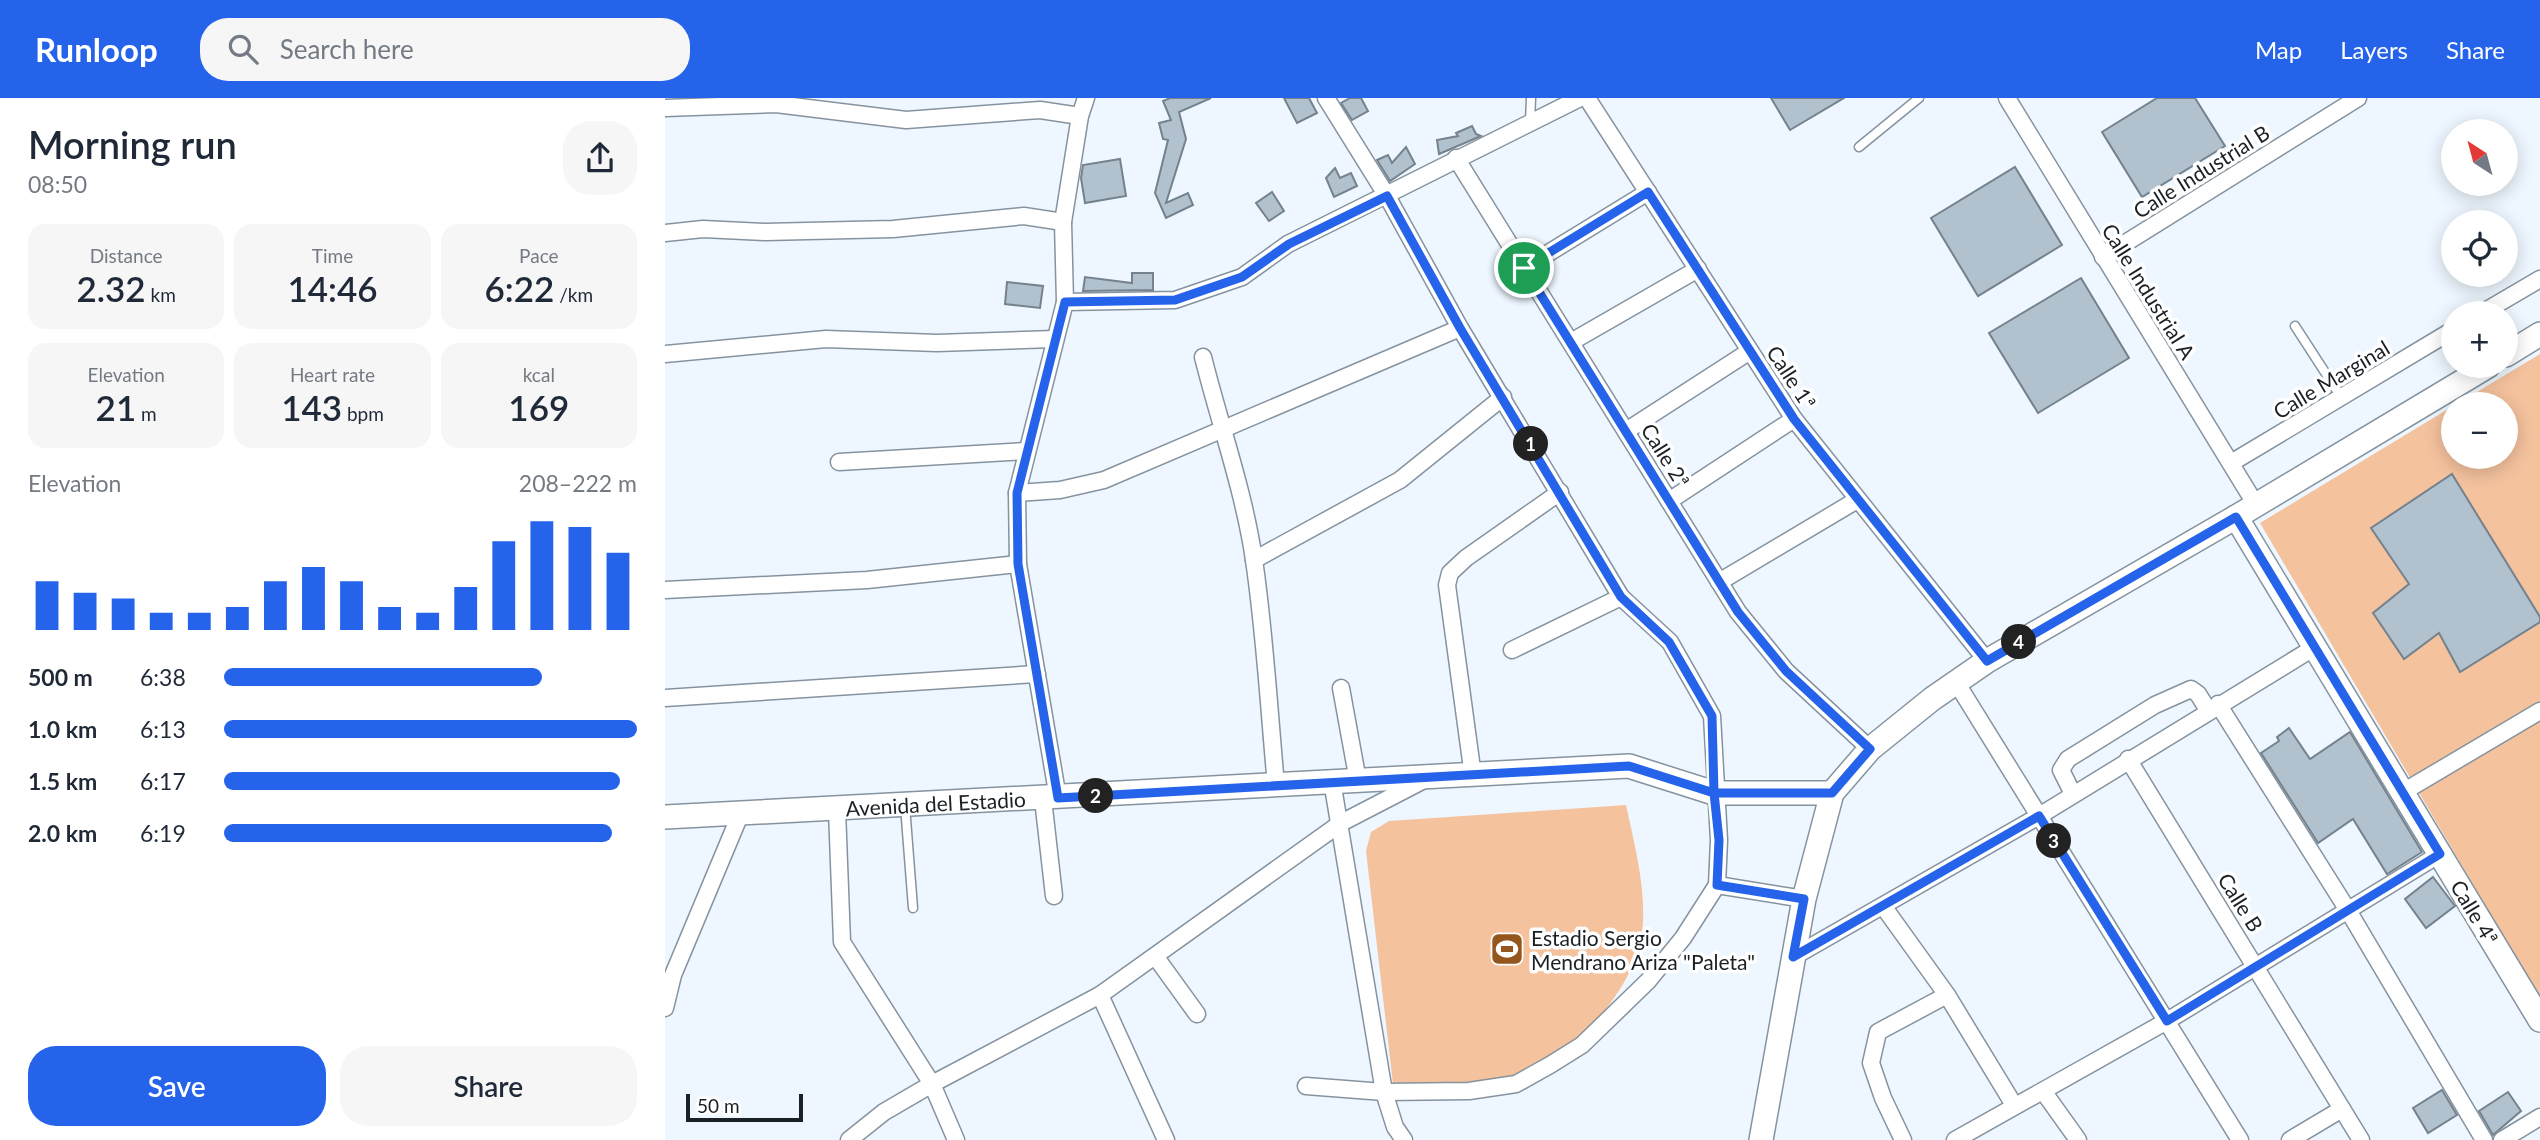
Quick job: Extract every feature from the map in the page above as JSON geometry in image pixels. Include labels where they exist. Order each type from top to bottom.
[{"type":"street","points":[[1054,896],[1051,798],[1037,674],[1018,564],[1017,493],[1065,302],[1063,222],[1080,116],[1086,98]]},
{"type":"street","points":[[1305,1086],[1384,1091],[1469,1091],[1516,1084],[1582,1045],[1648,981],[1683,938],[1717,885],[1719,840],[1714,793],[1712,716],[1669,642],[1621,597],[1460,328],[1387,196],[1326,98]]},
{"type":"street","points":[[1065,302],[1175,300],[1242,277],[1289,244],[1580,98]]},
{"type":"street","name":"Calle 1ª","points":[[1587,98],[1794,419],[1987,661]]},
{"type":"street","name":"Calle Industrial A","points":[[2007,98],[2256,505]]},
{"type":"street","name":"Calle Industrial B","points":[[2103,257],[2358,98]]},
{"type":"street","points":[[665,108],[776,104],[906,120],[1040,110],[1080,116]]},
{"type":"street","name":"Calle 2ª","points":[[1456,159],[1738,612],[1786,671],[1870,749]]},
{"type":"street","points":[[1524,268],[1648,192]]},
{"type":"street","points":[[665,233],[703,229],[765,232],[893,229],[1024,216],[1063,222]]},
{"type":"street","points":[[1571,342],[1697,269]]},
{"type":"street","points":[[2502,301],[2540,279]]},
{"type":"street","points":[[1017,493],[1061,490],[1104,480],[1460,328]]},
{"type":"street","points":[[2518,348],[2540,334]]},
{"type":"street","name":"Calle Marginal","points":[[2231,463],[2441,337]]},
{"type":"street","points":[[665,354],[826,339],[937,343],[1054,339]]},
{"type":"street","points":[[1626,431],[1750,351]]},
{"type":"street","points":[[1203,357],[1221,432],[1238,480],[1254,559],[1276,785]]},
{"type":"street","points":[[1761,1140],[1804,899],[1832,793],[1870,749],[1987,661],[2236,517],[2468,378]]},
{"type":"street","points":[[1254,559],[1399,480],[1503,397]]},
{"type":"street","points":[[1669,501],[1794,419]]},
{"type":"street","points":[[839,462],[1026,451]]},
{"type":"street","points":[[1473,776],[1447,585],[1450,573],[1466,558],[1560,492]]},
{"type":"street","points":[[1719,582],[1857,500]]},
{"type":"street","name":"Calle 4ª","points":[[2236,517],[2540,1020]]},
{"type":"street","points":[[665,590],[867,580],[1018,564]]},
{"type":"street","points":[[1512,650],[1621,597]]},
{"type":"street","points":[[1793,957],[2039,816],[2128,759],[2315,647]]},
{"type":"street","points":[[665,698],[1037,674]]},
{"type":"street","points":[[1956,682],[2240,1140]]},
{"type":"street","points":[[1341,688],[1358,780]]},
{"type":"street","points":[[2073,794],[2061,769],[2068,759],[2155,705],[2191,689],[2199,694],[2213,707],[2349,912],[2484,1140]]},
{"type":"street","points":[[2403,792],[2540,711]]},
{"type":"street","name":"Calle B","points":[[2128,759],[2361,1140]]},
{"type":"street","name":"Avenida del Estadio","points":[[665,817],[837,810],[1332,781],[1426,779],[1629,766],[1714,793],[1832,793]]},
{"type":"street","points":[[849,1140],[884,1112],[932,1084],[1100,995],[1341,823],[1426,779]]},
{"type":"street","points":[[1332,781],[1384,1091],[1395,1127],[1404,1140]]},
{"type":"street","points":[[837,810],[842,942],[932,1084],[956,1140]]},
{"type":"street","points":[[665,1008],[669,976],[740,815]]},
{"type":"street","points":[[1955,1140],[2167,1021],[2440,854]]},
{"type":"street","points":[[1717,885],[1804,899]]},
{"type":"street","points":[[1883,906],[1947,995],[2014,1105]]},
{"type":"street","points":[[1155,956],[1196,1014]]},
{"type":"street","points":[[1100,995],[1166,1140]]},
{"type":"street","points":[[1903,1140],[1883,1098],[1871,1063],[1878,1032],[1947,995]]},
{"type":"street","points":[[2043,1091],[2078,1140]]},
{"type":"street","points":[[2290,1140],[2342,1109]]},
{"type":"street","points":[[2502,1140],[2540,1117]]},
{"type":"lane","points":[[1530,122],[1531,98]]},
{"type":"lane","points":[[1859,147],[1919,98]]},
{"type":"lane","points":[[2295,326],[2341,397]]},
{"type":"lane","points":[[905,806],[913,908]]},
{"type":"shaded area","points":[[2540,354],[2540,998],[2260,523],[2441,413],[2441,469],[2518,469],[2518,392],[2477,392],[2500,378],[2518,378],[2518,367]]},
{"type":"shaded area","name":"Estadio Sergio Mendrano Ariza \"Paleta\"","points":[[1626,805],[1641,878],[1643,922],[1639,946],[1630,970],[1601,1015],[1561,1052],[1516,1076],[1472,1084],[1393,1084],[1366,851],[1371,832],[1389,821]]},
{"type":"building","points":[[1170,98],[1211,98],[1179,112],[1186,139],[1166,203],[1188,193],[1193,205],[1166,218],[1155,193],[1168,140],[1163,139],[1159,123],[1171,120],[1163,101]]},
{"type":"building","points":[[1284,98],[1309,98],[1317,113],[1297,123]]},
{"type":"building","points":[[1350,98],[1361,98],[1368,111],[1352,120],[1341,103]]},
{"type":"building","points":[[1771,98],[1844,98],[1790,130]]},
{"type":"building","points":[[2157,98],[2195,98],[2225,146],[2142,197],[2102,132]]},
{"type":"building","points":[[1472,126],[1476,134],[1481,136],[1439,154],[1437,140],[1458,136],[1456,133]]},
{"type":"building","points":[[1406,147],[1415,164],[1390,181],[1377,160],[1388,155],[1392,163]]},
{"type":"building","points":[[1120,159],[1126,196],[1085,203],[1081,178],[1083,165]]},
{"type":"building","points":[[2015,167],[2062,245],[1978,296],[1931,218]]},
{"type":"building","points":[[1335,168],[1340,178],[1351,173],[1357,186],[1334,197],[1326,178]]},
{"type":"building","points":[[1272,192],[1284,211],[1269,221],[1256,203]]},
{"type":"building","points":[[1132,273],[1153,273],[1153,290],[1083,291],[1085,277],[1132,283]]},
{"type":"building","points":[[2081,278],[2129,358],[2038,413],[1989,333]]},
{"type":"building","points":[[1007,282],[1043,286],[1040,308],[1005,304]]},
{"type":"building","points":[[2452,474],[2540,617],[2540,622],[2460,672],[2439,633],[2404,659],[2373,613],[2409,584],[2371,528]]},
{"type":"building","points":[[2289,728],[2310,759],[2350,732],[2422,852],[2387,874],[2353,819],[2318,843],[2261,753],[2279,741],[2277,737]]},
{"type":"building","points":[[2433,877],[2455,906],[2426,928],[2405,899]]},
{"type":"building","points":[[2442,1090],[2457,1115],[2428,1133],[2413,1108]]},
{"type":"building","points":[[2508,1092],[2521,1111],[2493,1135],[2479,1111]]},
{"type":"place","name":"Estadio Sergio Mendrano Ariza \"Paleta\"","points":[[1507,949]]},
{"type":"route","points":[[1524,268],[1648,192],[1794,419],[1987,661],[2236,517],[2440,854],[2167,1021],[2039,816],[1793,957],[1804,899],[1717,885],[1719,840],[1714,793],[1629,766],[1058,798],[1018,564],[1017,493],[1043,379],[1065,302],[1175,300],[1242,277],[1289,244],[1387,196],[1460,328],[1621,597],[1669,642],[1712,716],[1714,793],[1832,793],[1870,749],[1786,671],[1738,612],[1524,268]]}]
